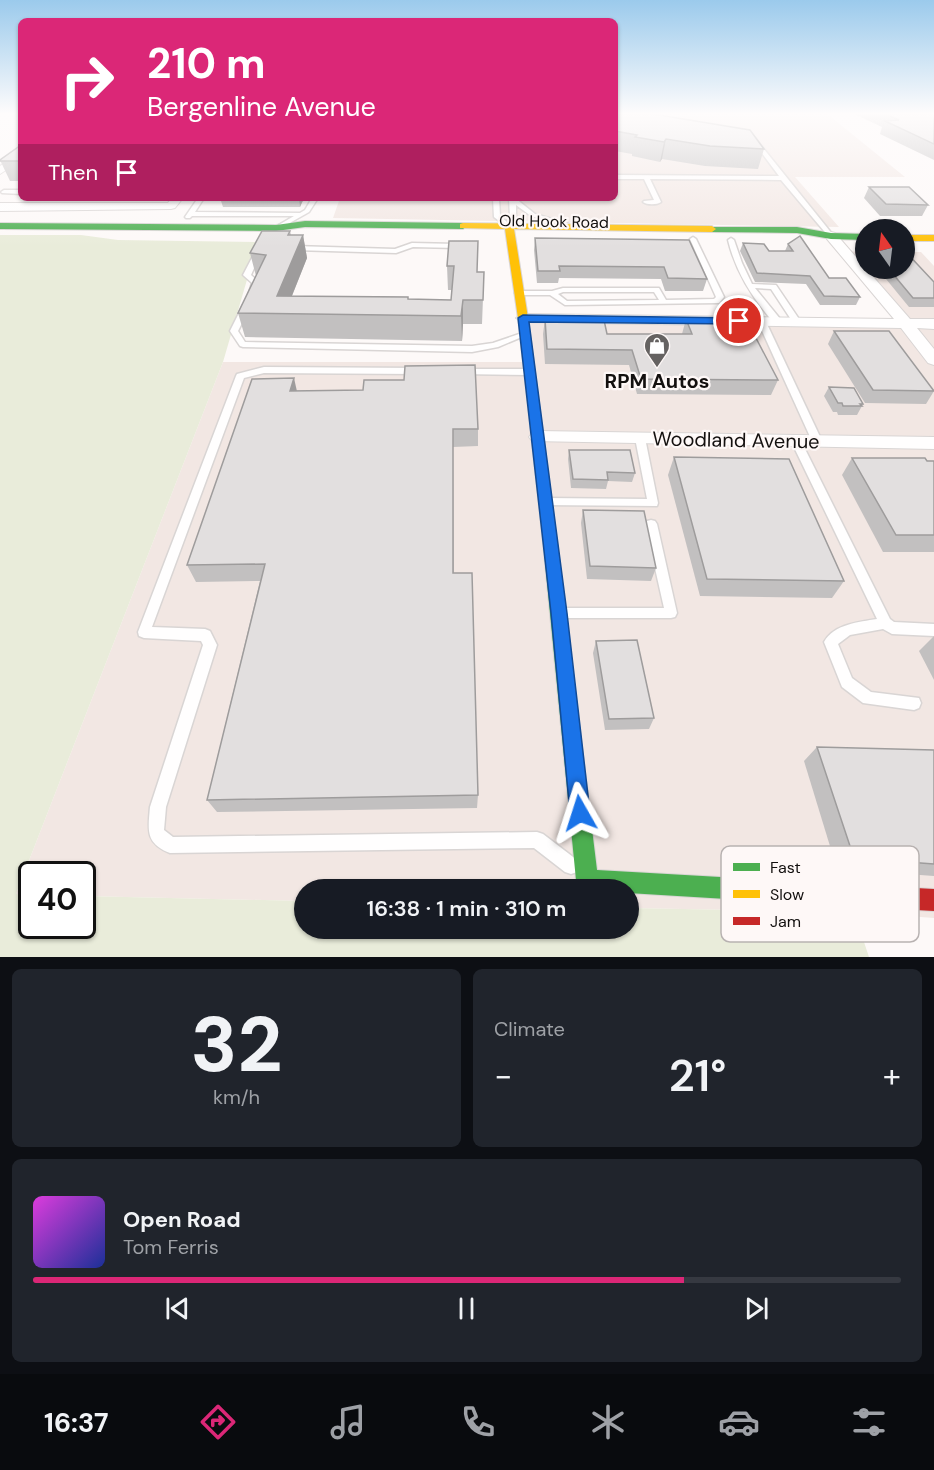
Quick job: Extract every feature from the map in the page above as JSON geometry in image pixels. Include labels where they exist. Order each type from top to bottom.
[{"type":"main road","name":"Old Hook Road","points":[[0,226],[181,227],[304,233],[509,232],[731,240],[804,240],[831,236]]},
{"type":"main road","name":"Old Hook Road","points":[[509,232],[586,228],[797,230],[831,236],[855,237]]},
{"type":"main road","points":[[509,232],[524,326],[546,502],[587,879]]},
{"type":"main road","points":[[915,238],[934,238]]},
{"type":"main road","points":[[639,883],[721,888]]},
{"type":"main road","points":[[919,899],[934,900]]},
{"type":"street","points":[[0,171],[18,158]]},
{"type":"street","points":[[6,207],[100,202],[171,206],[175,201]]},
{"type":"street","points":[[88,226],[100,202]]},
{"type":"street","points":[[68,226],[100,202]]},
{"type":"street","points":[[831,236],[934,360]]},
{"type":"street","points":[[524,326],[764,315],[778,322],[793,316],[934,324]]},
{"type":"street","name":"Woodland Avenue","points":[[538,437],[934,443]]},
{"type":"lane","points":[[768,158],[831,236]]},
{"type":"lane","points":[[618,177],[783,178]]},
{"type":"lane","points":[[646,177],[658,202],[646,202]]},
{"type":"lane","points":[[4,192],[18,192]]},
{"type":"lane","points":[[181,227],[199,201]]},
{"type":"lane","points":[[273,232],[307,211],[313,201]]},
{"type":"lane","points":[[496,201],[497,217],[509,232]]},
{"type":"lane","points":[[509,232],[513,216],[512,201]]},
{"type":"lane","points":[[515,201],[533,215],[586,228]]},
{"type":"lane","points":[[190,214],[301,214]]},
{"type":"lane","points":[[552,293],[565,303],[716,301],[720,297],[693,239]]},
{"type":"lane","points":[[731,240],[735,256],[764,315],[818,441]]},
{"type":"lane","points":[[262,245],[247,276],[256,283],[255,288],[234,331],[243,344],[472,349],[495,345],[524,326]]},
{"type":"lane","points":[[283,248],[396,251],[412,245],[457,246]]},
{"type":"lane","points":[[750,286],[773,287],[793,316]]},
{"type":"lane","points":[[519,293],[552,293],[563,290],[656,290],[664,302]]},
{"type":"lane","points":[[764,315],[793,316]]},
{"type":"lane","points":[[530,372],[264,370],[240,376],[144,632],[205,635],[210,645],[158,807],[156,834],[170,845],[537,840],[586,879]]},
{"type":"lane","points":[[546,502],[653,503],[640,438]]},
{"type":"lane","points":[[796,441],[885,623],[892,628],[934,630]]},
{"type":"lane","points":[[559,613],[671,613],[651,524]]},
{"type":"lane","points":[[885,623],[847,630],[831,642],[847,682],[868,698],[914,703]]},
{"type":"shaded area","points":[[618,158],[881,158],[905,177],[795,177],[839,227],[333,218],[339,201],[618,201]]},
{"type":"shaded area","points":[[840,251],[855,252],[855,268]]},
{"type":"shaded area","points":[[915,252],[921,252],[934,266],[934,918],[919,917],[919,846],[721,846],[721,910],[639,908],[639,879],[294,879],[294,901],[96,896],[96,861],[29,861],[223,362],[531,362],[525,317],[901,322],[864,279],[915,279]]},
{"type":"green space","points":[[0,235],[81,235],[118,240],[258,242],[223,362],[29,861],[18,861],[16,894],[18,894],[18,939],[96,939],[96,896],[294,901],[294,939],[639,939],[639,908],[721,910],[721,942],[864,942],[869,957],[0,957]]},
{"type":"building","points":[[3,158],[18,158],[18,161],[0,160]]},
{"type":"building","points":[[869,187],[909,187],[928,205],[886,204]]},
{"type":"building","points":[[262,231],[290,231],[288,235],[303,235],[277,296],[408,297],[408,299],[451,300],[454,266],[447,266],[449,241],[478,241],[477,272],[484,272],[483,300],[463,300],[461,316],[238,313],[266,255],[250,253]]},
{"type":"building","points":[[800,236],[829,278],[846,278],[860,297],[824,296],[810,276],[757,273],[743,243],[764,244],[769,251],[793,251],[788,244]]},
{"type":"building","points":[[535,238],[689,240],[707,279],[668,278],[664,267],[559,266],[560,271],[538,271]]},
{"type":"building","points":[[915,262],[934,282],[934,298],[913,298],[897,279],[915,279]]},
{"type":"building","points":[[545,319],[604,320],[607,334],[692,334],[686,319],[746,319],[778,380],[641,379],[632,350],[547,349]]},
{"type":"building","points":[[834,331],[889,331],[934,391],[873,390]]},
{"type":"building","points":[[475,365],[478,429],[453,429],[453,573],[472,573],[478,795],[207,800],[265,564],[187,565],[252,379],[294,378],[290,391],[363,390],[364,380],[404,380],[405,366]]},
{"type":"building","points":[[829,387],[854,388],[862,406],[843,406],[842,403],[838,403]]},
{"type":"building","points":[[569,450],[630,450],[635,473],[607,472],[608,480],[573,479]]},
{"type":"building","points":[[674,457],[789,459],[844,581],[707,579]]},
{"type":"building","points":[[852,458],[925,458],[927,461],[934,461],[934,535],[896,535]]},
{"type":"building","points":[[583,510],[644,511],[656,568],[590,566]]},
{"type":"building","points":[[637,640],[654,718],[609,719],[596,641]]},
{"type":"building","points":[[817,747],[934,750],[934,864],[919,863],[919,846],[850,846]]},
{"type":"traffic: fast","points":[[0,226],[276,228],[305,224],[463,226]]},
{"type":"traffic: fast","points":[[712,229],[797,230],[831,236],[855,237]]},
{"type":"traffic: fast","points":[[550,542],[587,880],[721,888]]},
{"type":"traffic: slow","points":[[463,226],[712,229]]},
{"type":"traffic: slow","points":[[509,226],[523,318],[550,542]]},
{"type":"traffic: slow","points":[[915,238],[934,238]]},
{"type":"traffic: jam","points":[[919,899],[934,900]]},
{"type":"place","name":"RPM Autos","points":[[657,369]]},
{"type":"route","points":[[580,813],[559,613],[523,318],[739,321]]}]
